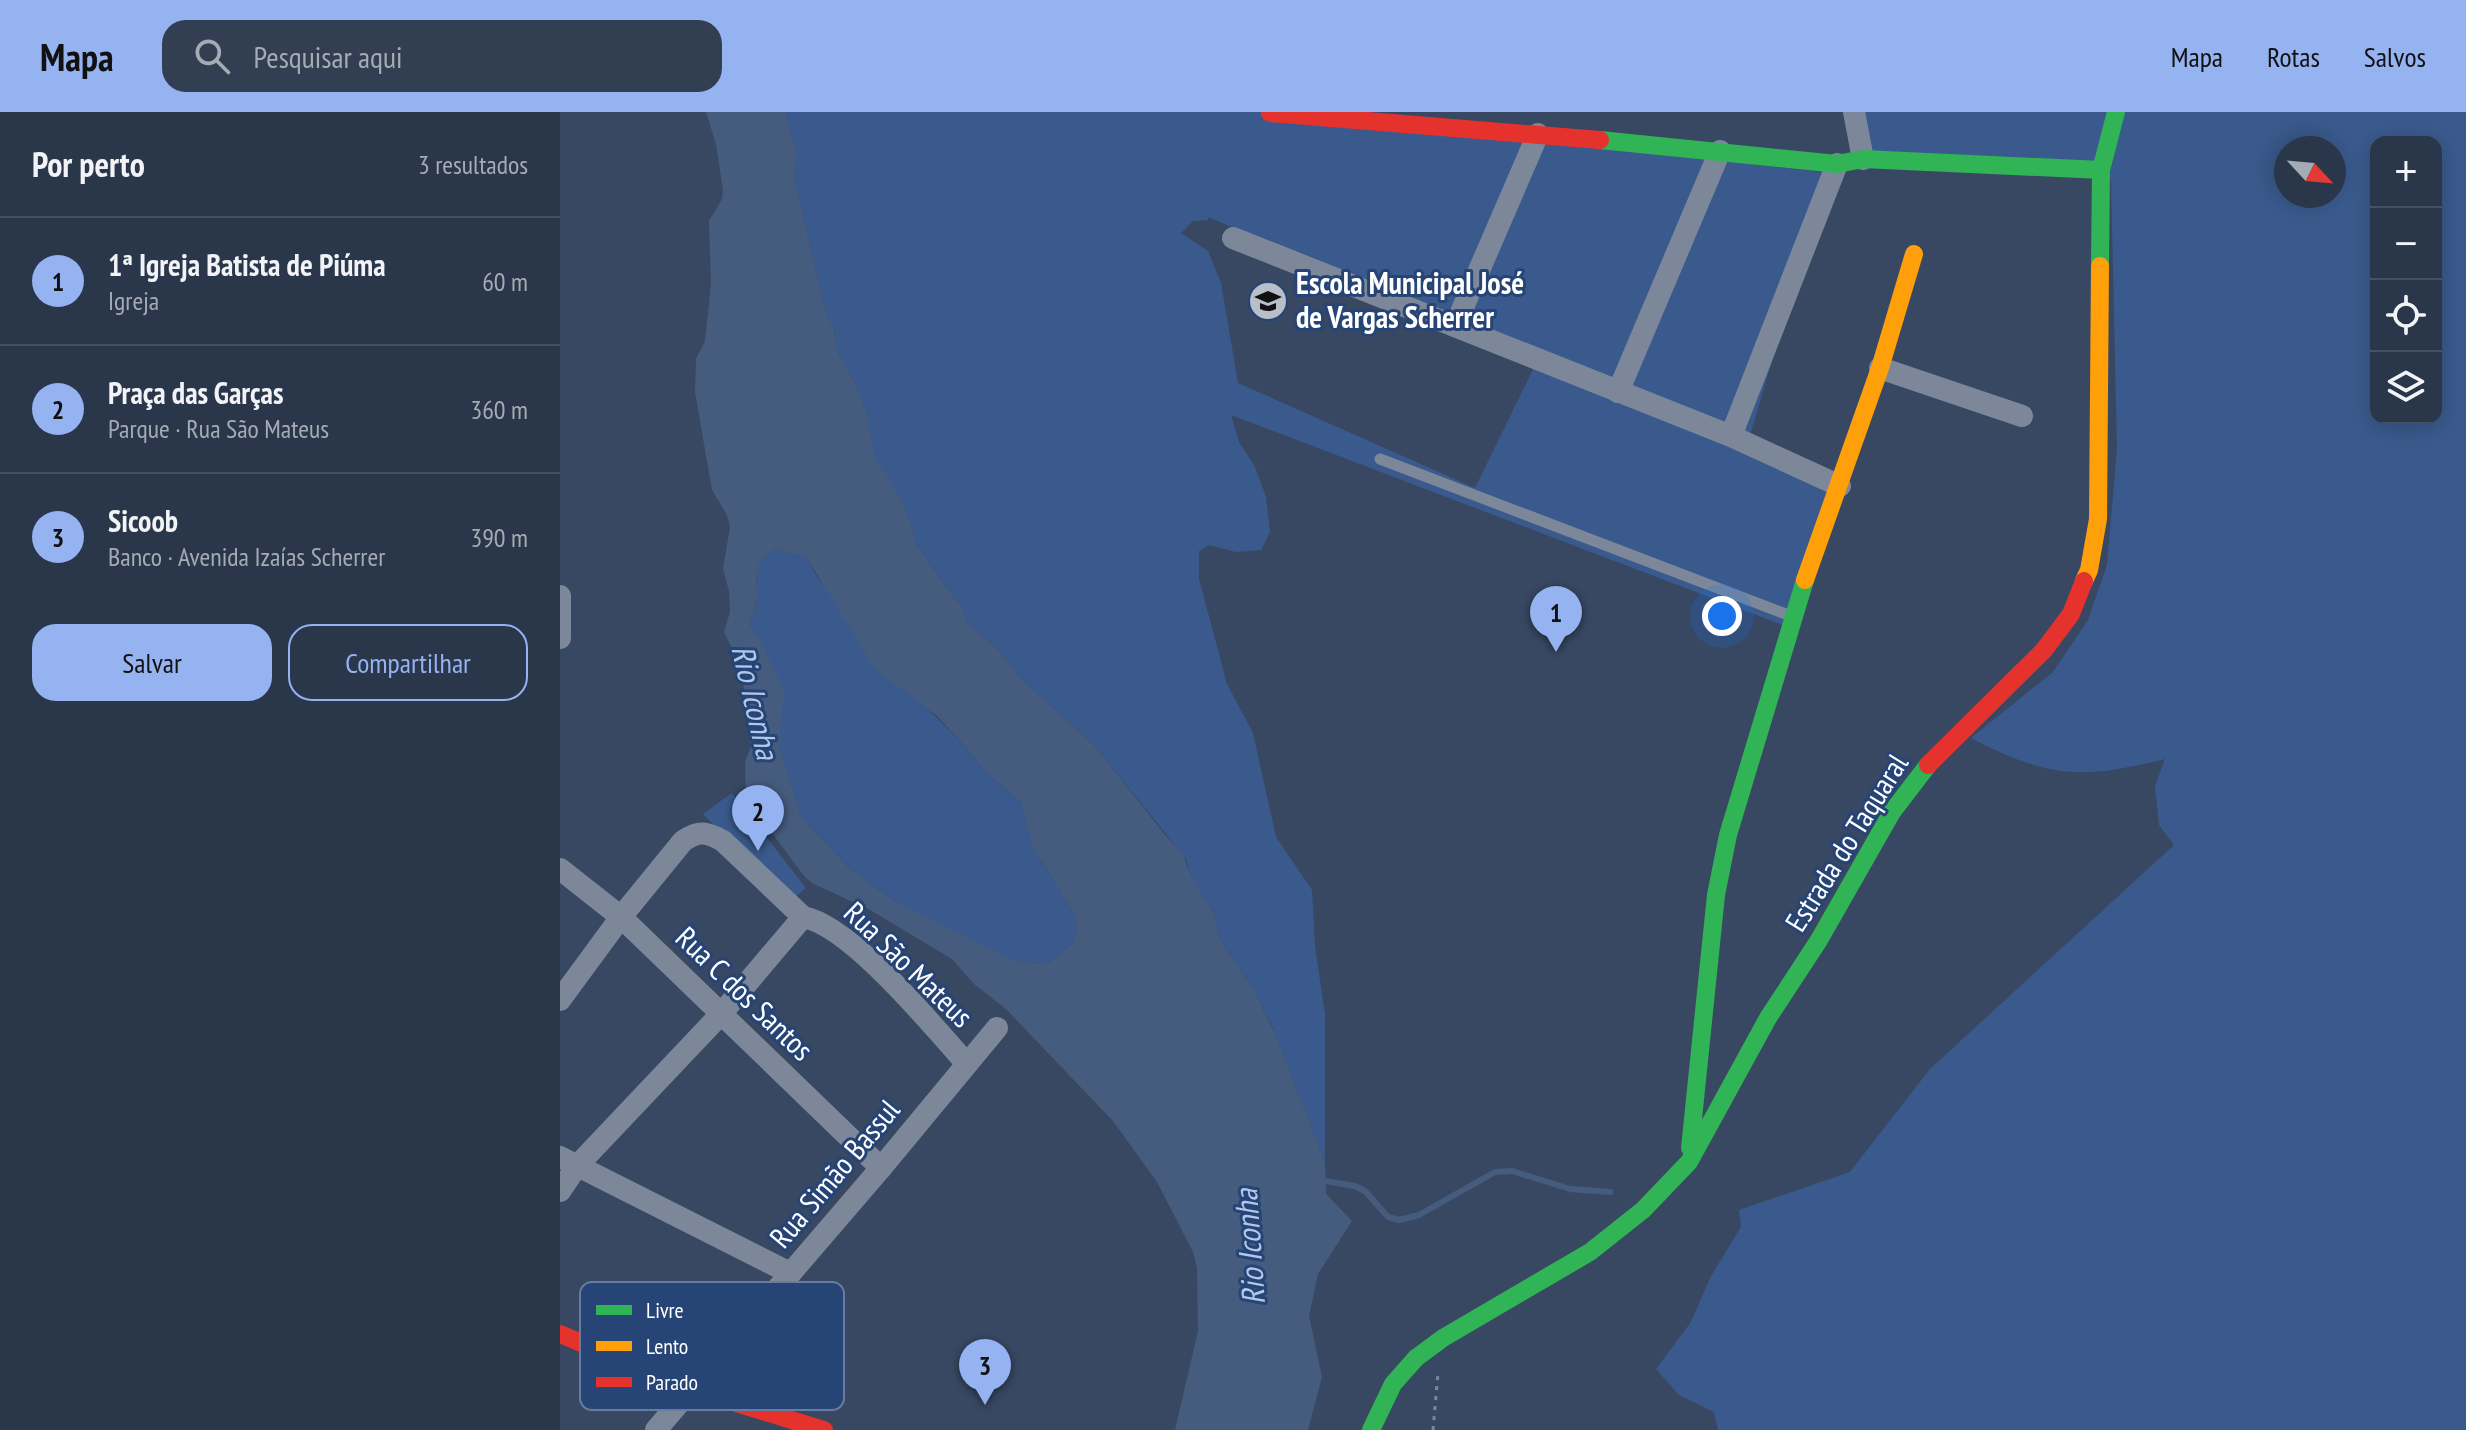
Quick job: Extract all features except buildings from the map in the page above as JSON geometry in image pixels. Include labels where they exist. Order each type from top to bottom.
[{"type":"street","points":[[1854,112],[1863,159]]},
{"type":"street","name":"Estrada do Taquaral","points":[[1371,1430],[1393,1384],[1416,1358],[1443,1338],[1590,1252],[1643,1210],[1689,1162],[1768,1018],[1819,940],[1892,812],[1927,766],[2044,650],[2071,614],[2089,570],[2098,519],[2101,170],[2116,112]]},
{"type":"street","points":[[1270,113],[1538,134],[1837,164],[1863,159],[2101,170]]},
{"type":"street","points":[[1455,326],[1538,134]]},
{"type":"street","points":[[1618,392],[1720,151]]},
{"type":"street","points":[[1731,436],[1837,164]]},
{"type":"street","points":[[1233,238],[1731,436],[1840,486]]},
{"type":"street","points":[[1689,1162],[1716,895],[1728,835],[1792,617],[1880,368],[1914,254]]},
{"type":"street","points":[[1880,368],[2022,416]]},
{"type":"street","points":[[560,596],[560,638]]},
{"type":"street","name":"Rua São Mateus","points":[[621,917],[683,841],[694,833],[708,832],[723,841],[803,917],[817,920],[842,936],[919,1010],[966,1063]]},
{"type":"street","name":"Rua C dos Santos","points":[[560,869],[621,917],[881,1168]]},
{"type":"street","points":[[560,1000],[621,917]]},
{"type":"street","points":[[560,1191],[568,1161],[721,1014],[803,917]]},
{"type":"street","name":"Rua Simão Bassul","points":[[782,1282],[997,1028]]},
{"type":"street","points":[[568,1161],[790,1273]]},
{"type":"street","points":[[560,1334],[580,1342]]},
{"type":"street","name":"Rua Simão Bassul","points":[[656,1430],[673,1410]]},
{"type":"street","points":[[759,1410],[824,1430]]},
{"type":"lane","points":[[1380,459],[1792,617]]},
{"type":"path","points":[[1433,1430],[1443,1338]]},
{"type":"shaded area","points":[[785,112],[1301,112],[1828,173],[1750,435],[1839,499],[1793,629],[1231,415],[1239,442],[1255,467],[1266,497],[1270,532],[1261,550],[1236,552],[1209,545],[1199,551],[1199,579],[1227,684],[1253,733],[1276,837],[1312,890],[1315,947],[1325,1014],[1325,1162],[1272,1026],[1256,994],[1219,938],[1214,913],[1190,874],[1186,859],[1094,745],[1020,678],[998,650],[967,622],[961,605],[916,544],[900,497],[874,458],[866,411],[839,355],[834,331],[827,317],[794,178],[797,153]],"holes":[[[1208,217],[1539,357],[1475,488],[1238,383],[1221,283],[1208,251],[1181,233],[1193,221],[1208,220]]]},
{"type":"shaded area","points":[[1853,112],[2466,112],[2466,1430],[1718,1430],[1714,1412],[1679,1395],[1656,1369],[1691,1322],[1710,1278],[1741,1227],[1739,1210],[1850,1172],[1930,1069],[2174,845],[2159,825],[2155,786],[2165,759],[2110,770],[2065,771],[2022,761],[1971,738],[2053,672],[2088,620],[2107,565],[2117,449],[2111,180],[1863,152]]},
{"type":"shaded area","points":[[776,549],[806,557],[817,577],[918,699],[984,770],[1021,802],[1032,845],[1075,916],[1077,933],[1072,944],[1048,963],[1017,962],[896,902],[850,869],[801,817],[779,745],[779,721],[749,625],[757,604],[757,567],[762,556]]},
{"type":"shaded area","points":[[732,793],[806,888],[789,902],[703,814]]},
{"type":"water","name":"Rio Iconha","points":[[706,112],[785,112],[797,153],[794,178],[827,317],[833,327],[839,355],[866,411],[875,458],[900,497],[916,544],[961,605],[967,622],[998,650],[1020,678],[1094,745],[1183,854],[1190,874],[1214,913],[1219,938],[1256,994],[1276,1036],[1325,1162],[1326,1194],[1352,1221],[1318,1274],[1309,1316],[1322,1377],[1308,1430],[1175,1430],[1198,1331],[1197,1268],[1193,1252],[1157,1182],[1113,1121],[1007,1010],[974,984],[952,959],[872,911],[812,883],[746,798],[745,762],[751,746],[741,666],[724,632],[730,612],[723,569],[730,527],[727,515],[712,490],[695,392],[696,359],[705,341],[711,283],[709,221],[722,199],[723,190],[716,144]],"holes":[[[776,549],[806,557],[876,670],[936,715],[984,770],[1021,802],[1032,845],[1075,916],[1077,933],[1072,944],[1048,963],[1017,962],[896,902],[850,869],[801,817],[779,745],[784,691],[763,646],[749,625],[756,603],[757,570],[762,559]]]},
{"type":"waterway","points":[[1319,1180],[1355,1186],[1365,1191],[1388,1217],[1399,1220],[1419,1215],[1495,1172],[1512,1171],[1570,1189],[1610,1192]]},
{"type":"traffic: fast","points":[[2100,266],[2101,170],[2116,112]]},
{"type":"traffic: fast","points":[[1600,140],[1837,164],[1863,159],[2101,170]]},
{"type":"traffic: fast","points":[[1690,1148],[1716,895],[1728,835],[1805,580]]},
{"type":"traffic: fast","points":[[1371,1430],[1393,1384],[1416,1358],[1443,1338],[1590,1252],[1643,1210],[1689,1162],[1768,1018],[1819,940],[1892,812],[1928,765]]},
{"type":"traffic: slow","points":[[1805,580],[1880,368],[1914,254]]},
{"type":"traffic: slow","points":[[2084,581],[2089,570],[2098,519],[2100,266]]},
{"type":"traffic: jam","points":[[1270,113],[1600,140]]},
{"type":"traffic: jam","points":[[1928,765],[2044,650],[2071,614],[2084,581]]},
{"type":"traffic: jam","points":[[560,1334],[580,1342]]},
{"type":"traffic: jam","points":[[759,1410],[824,1430]]},
{"type":"place","name":"Escola Municipal José de Vargas Scherrer","points":[[1268,301]]},
{"type":"place","name":"1ª Igreja Batista de Piúma","points":[[1556,652]]},
{"type":"place","name":"Praça das Garças","points":[[758,851]]},
{"type":"place","name":"Sicoob","points":[[985,1405]]}]
